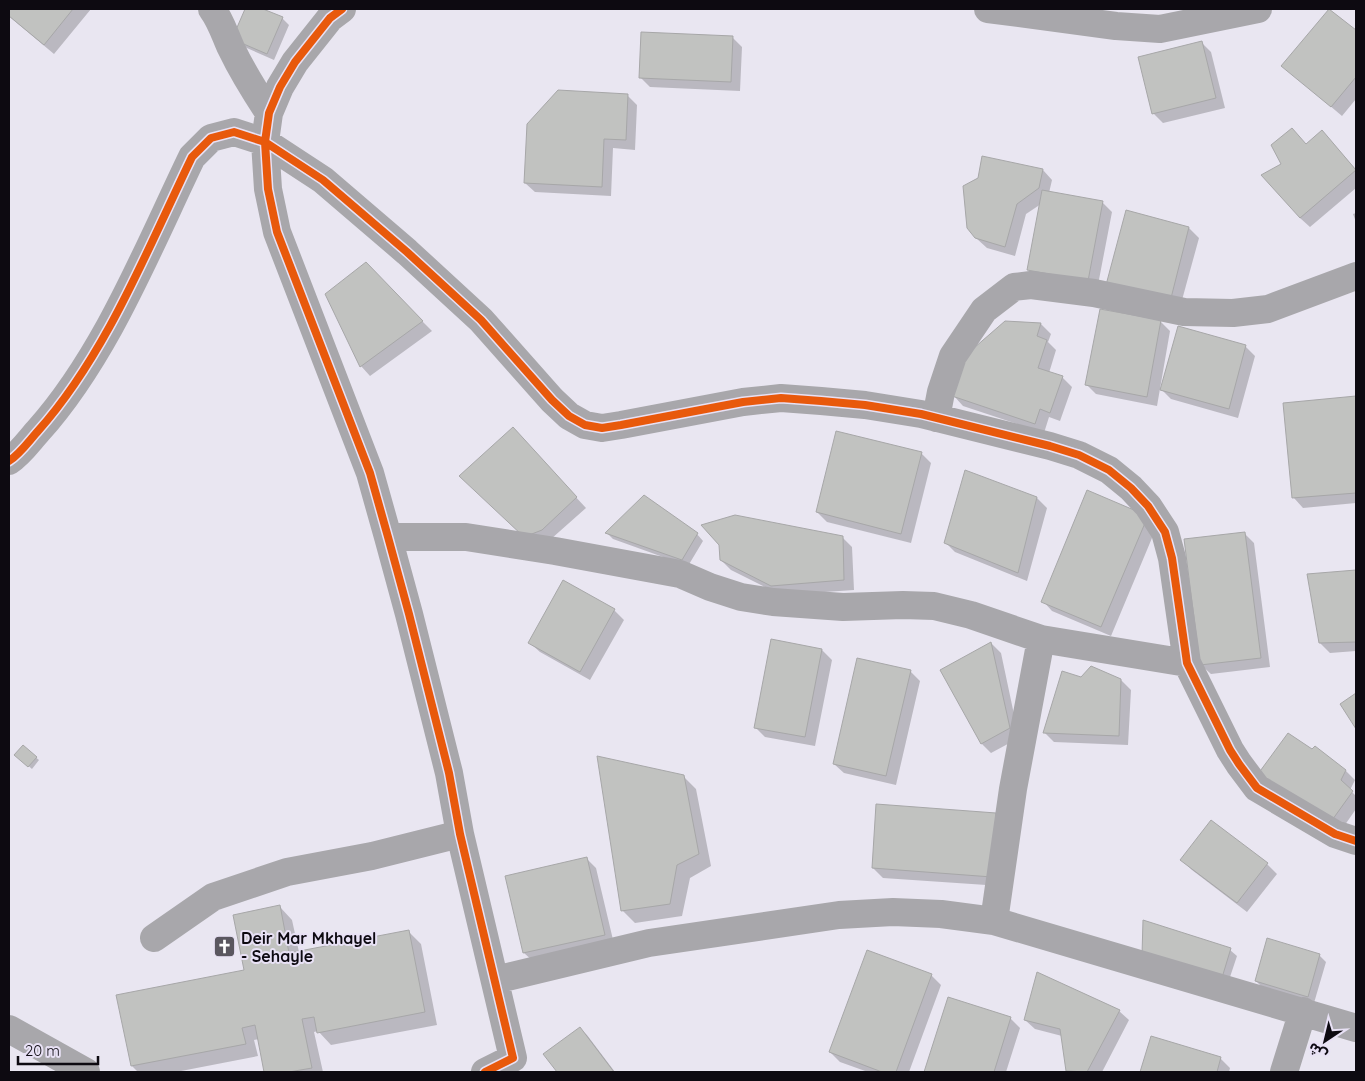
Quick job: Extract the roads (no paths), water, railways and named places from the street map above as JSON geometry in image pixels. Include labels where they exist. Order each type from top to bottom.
[{"type":"street","points":[[212,9],[218,17],[231,48],[269,113]]},
{"type":"street","points":[[342,9],[330,18],[295,62],[280,87],[269,113],[265,142],[268,188],[278,232],[370,473],[410,614],[447,764],[460,834],[514,1065],[485,1072]]},
{"type":"street","points":[[988,9],[1116,26],[1160,29],[1258,9]]},
{"type":"street","points":[[9,461],[52,415],[85,368],[113,321],[192,156],[211,138],[234,132],[265,142],[323,180],[407,252],[481,320],[557,405],[569,416],[585,425],[602,428],[621,426],[734,403],[781,398],[865,405],[936,418],[1050,446],[1079,455],[1109,470],[1131,488],[1148,506],[1165,532],[1172,558],[1187,663],[1230,750],[1257,788],[1335,834],[1356,841]]},
{"type":"street","points":[[936,418],[941,392],[953,356],[984,310],[1002,294],[1014,288],[1031,285],[1094,293],[1184,312],[1233,313],[1268,309],[1356,276]]},
{"type":"street","points":[[388,537],[466,537],[546,550],[680,574],[710,588],[773,602],[844,607],[903,604],[934,606],[971,615],[1041,639],[1187,663]]},
{"type":"street","points":[[994,921],[1013,789],[1041,639]]},
{"type":"street","points":[[154,938],[212,897],[287,872],[372,856],[460,834]]},
{"type":"street","points":[[495,980],[649,943],[839,915],[893,912],[941,914],[994,921],[1356,1028]]},
{"type":"street","points":[[1284,1072],[1303,1011]]},
{"type":"street","points":[[9,1029],[86,1072]]},
{"type":"place","name":"Deir Mar Mkhayel - Sehayle","points":[[225,947]]}]
